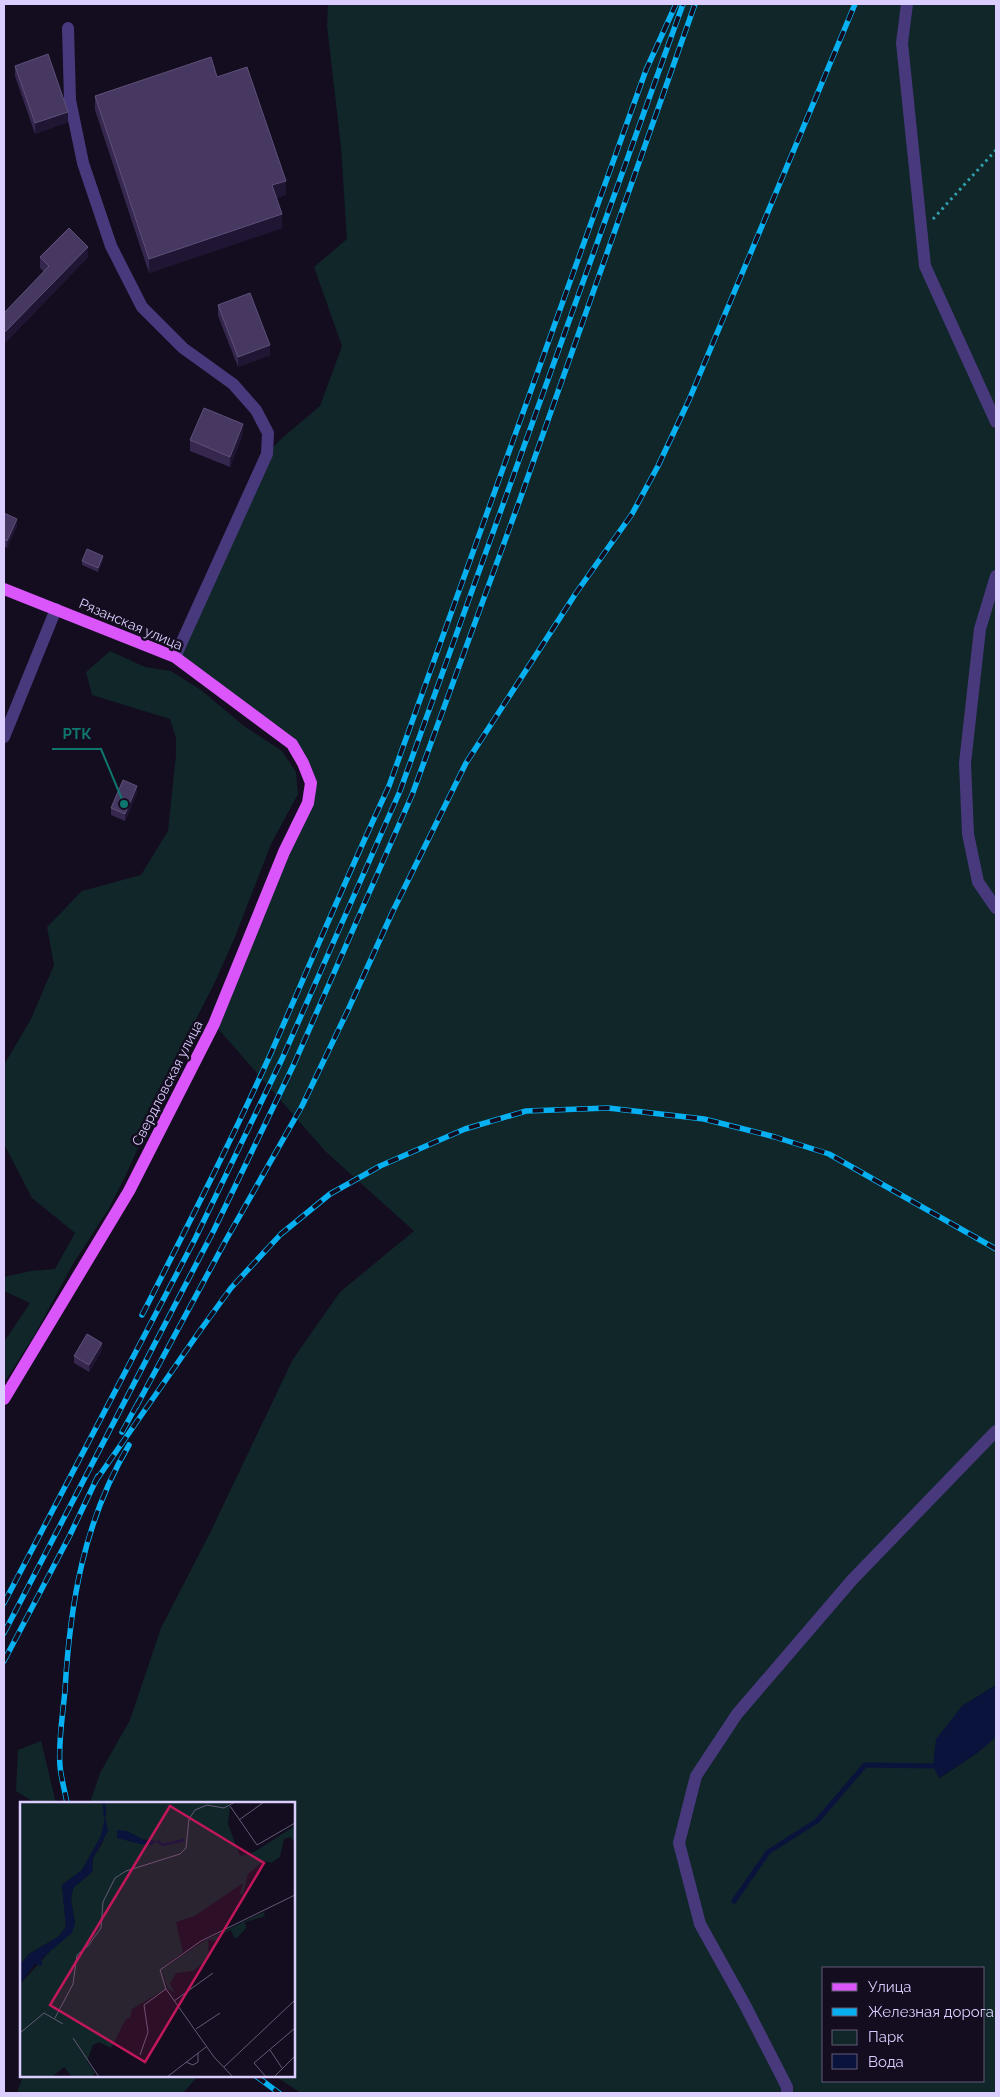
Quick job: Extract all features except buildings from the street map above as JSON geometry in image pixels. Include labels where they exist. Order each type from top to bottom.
[{"type":"main road","name":"Рязанская улица","points":[[4,589],[175,657],[292,744],[303,763]]},
{"type":"main road","name":"Свердловская улица","points":[[4,1399],[128,1191],[214,1024],[284,852],[308,803],[311,783],[303,763]]},
{"type":"street","points":[[906,4],[902,43],[925,266],[996,422]]},
{"type":"street","points":[[68,28],[70,100],[82,164],[111,246],[142,307],[183,348],[233,384],[256,410],[268,433],[267,454],[175,657]]},
{"type":"street","points":[[996,576],[980,629],[965,763],[968,834],[978,882],[996,908]]},
{"type":"street","points":[[4,737],[56,609]]},
{"type":"street","points":[[787,2093],[787,2087],[700,1924],[679,1843],[696,1776],[737,1714],[852,1580],[996,1431]]},
{"type":"path","points":[[921,232],[996,150]]},
{"type":"green space","points":[[328,4],[996,4],[996,1685],[962,1706],[933,1766],[940,1778],[977,1753],[996,1737],[996,2093],[301,2093],[277,2077],[295,2077],[295,1802],[90,1802],[100,1773],[130,1720],[161,1628],[210,1533],[293,1359],[340,1292],[414,1231],[325,1151],[214,1024],[311,783],[292,744],[175,657],[267,454],[281,439],[320,406],[342,346],[314,267],[347,239],[341,147],[327,26]]},
{"type":"green space","points":[[110,651],[145,667],[171,671],[201,690],[244,726],[282,751],[296,772],[298,794],[271,844],[235,937],[125,1177],[108,1210],[73,1264],[35,1334],[4,1383],[4,1342],[30,1303],[4,1291],[4,1277],[31,1271],[55,1269],[75,1233],[32,1198],[4,1144],[4,1065],[31,1019],[54,965],[47,927],[82,891],[141,875],[168,831],[176,755],[176,738],[170,719],[92,695],[86,672]]},
{"type":"green space","points":[[41,1741],[56,1802],[33,1802],[16,1791],[18,1750]]},
{"type":"green space","points":[[23,2077],[197,2077],[183,2093],[17,2093]]},
{"type":"water","points":[[996,1685],[996,1737],[977,1753],[939,1778],[933,1766],[936,1739],[962,1706]]},
{"type":"waterway","points":[[734,1901],[768,1852],[817,1821],[865,1765],[933,1766]]},
{"type":"railway","points":[[142,1315],[256,1086],[389,786],[646,70],[676,4]]},
{"type":"railway","points":[[4,1603],[195,1239],[282,1059],[400,791],[683,4]]},
{"type":"railway","points":[[4,1633],[214,1230],[294,1064],[412,795],[519,502],[695,4]]},
{"type":"railway","points":[[136,1407],[226,1240],[302,1106],[392,913],[466,763],[576,593],[632,514],[658,466],[689,400],[855,4]]},
{"type":"railway","points":[[95,1482],[231,1288],[281,1234],[330,1194],[380,1166],[465,1129],[526,1111],[608,1108],[704,1119],[775,1137],[829,1154],[996,1249]]},
{"type":"railway","points":[[122,1432],[139,1401]]},
{"type":"railway","points":[[67,1802],[61,1771],[60,1747],[67,1658],[76,1594],[90,1533],[101,1503],[129,1445]]},
{"type":"railway","points":[[4,1661],[70,1535],[98,1476]]},
{"type":"railway","points":[[257,2077],[279,2093]]},
{"type":"place","name":"РТК","points":[[124,804]]}]
